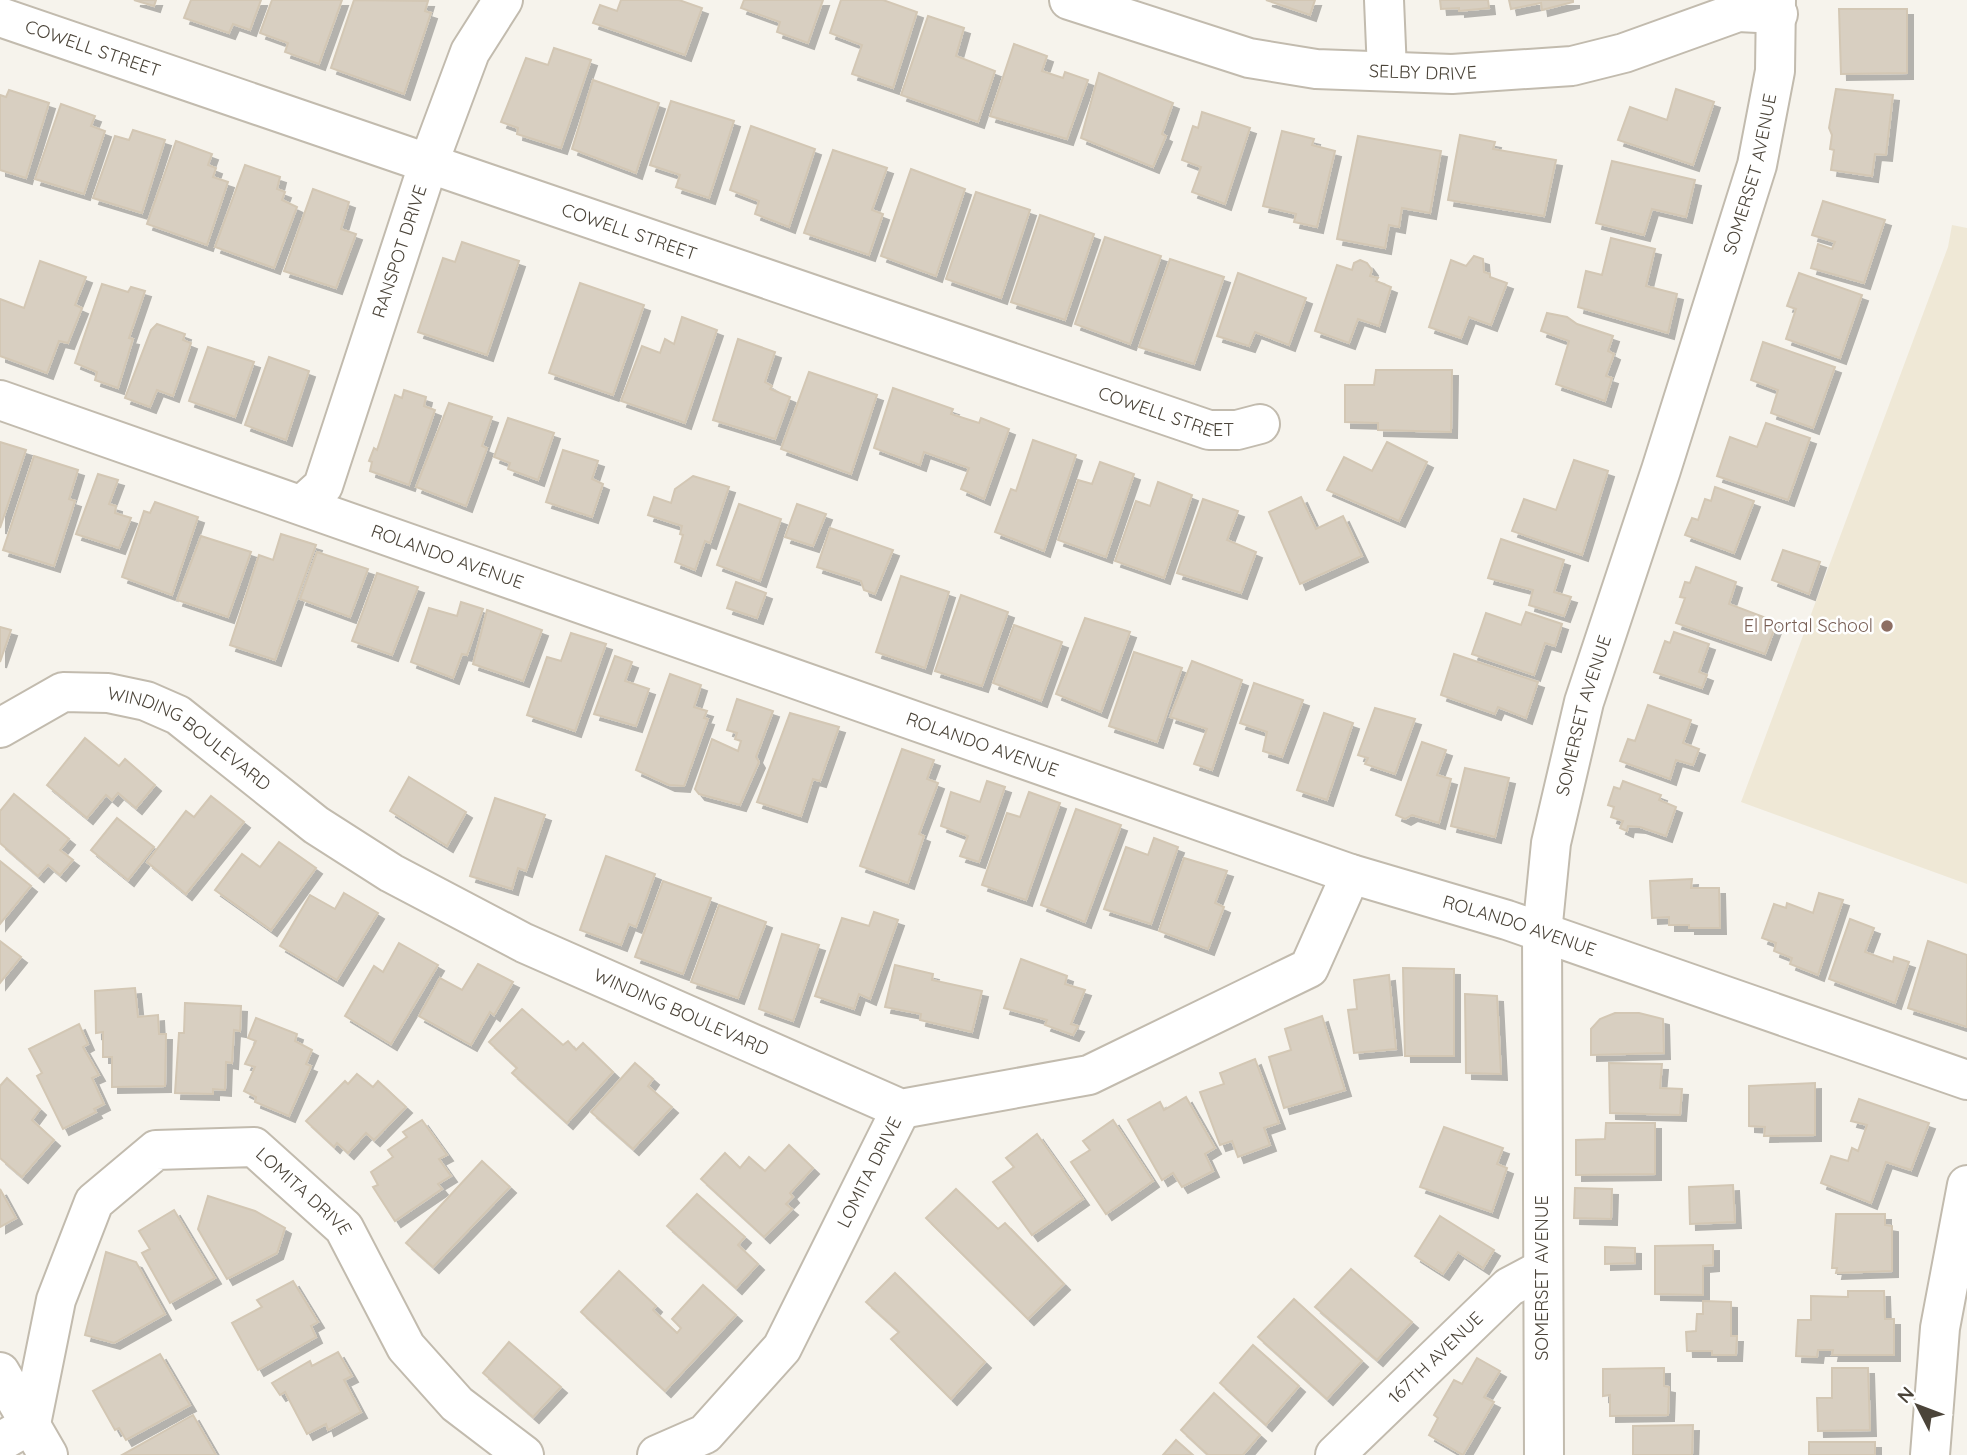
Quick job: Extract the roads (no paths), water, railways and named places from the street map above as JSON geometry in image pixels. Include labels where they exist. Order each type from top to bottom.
[{"type":"street","name":"RANSPOT DRIVE","points":[[302,505],[323,486],[429,162],[470,52],[503,0]]},
{"type":"street","name":"SELBY DRIVE","points":[[1069,0],[1249,58],[1316,69],[1452,74],[1572,66],[1623,53],[1738,12],[1777,7]]},
{"type":"street","points":[[1384,0],[1387,71]]},
{"type":"street","name":"SOMERSET AVENUE","points":[[1544,1455],[1541,1270],[1542,933],[1551,844],[1584,702],[1661,470],[1757,165],[1775,71],[1777,7]]},
{"type":"street","name":"COWELL STREET","points":[[0,17],[1209,430],[1237,430],[1260,424]]},
{"type":"street","name":"ROLANDO AVENUE","points":[[0,400],[1351,874],[1542,933],[1967,1080]]},
{"type":"street","name":"WINDING BOULEVARD","points":[[0,728],[63,692],[108,693],[146,701],[178,715],[316,825],[391,873],[524,943],[901,1109]]},
{"type":"street","points":[[901,1109],[1090,1075],[1310,968],[1351,874]]},
{"type":"street","name":"LOMITA DRIVE","points":[[657,1455],[705,1434],[782,1348],[901,1109]]},
{"type":"street","name":"LOMITA DRIVE","points":[[26,1440],[56,1300],[93,1202],[156,1150],[254,1147],[344,1228],[405,1347],[457,1404],[524,1455]]},
{"type":"street","points":[[1930,1455],[1940,1328],[1967,1185]]},
{"type":"street","name":"167TH AVENUE","points":[[1335,1455],[1509,1287],[1541,1270]]},
{"type":"street","points":[[0,1372],[26,1440]]},
{"type":"place","name":"El Portal School","points":[[1887,626]]}]
